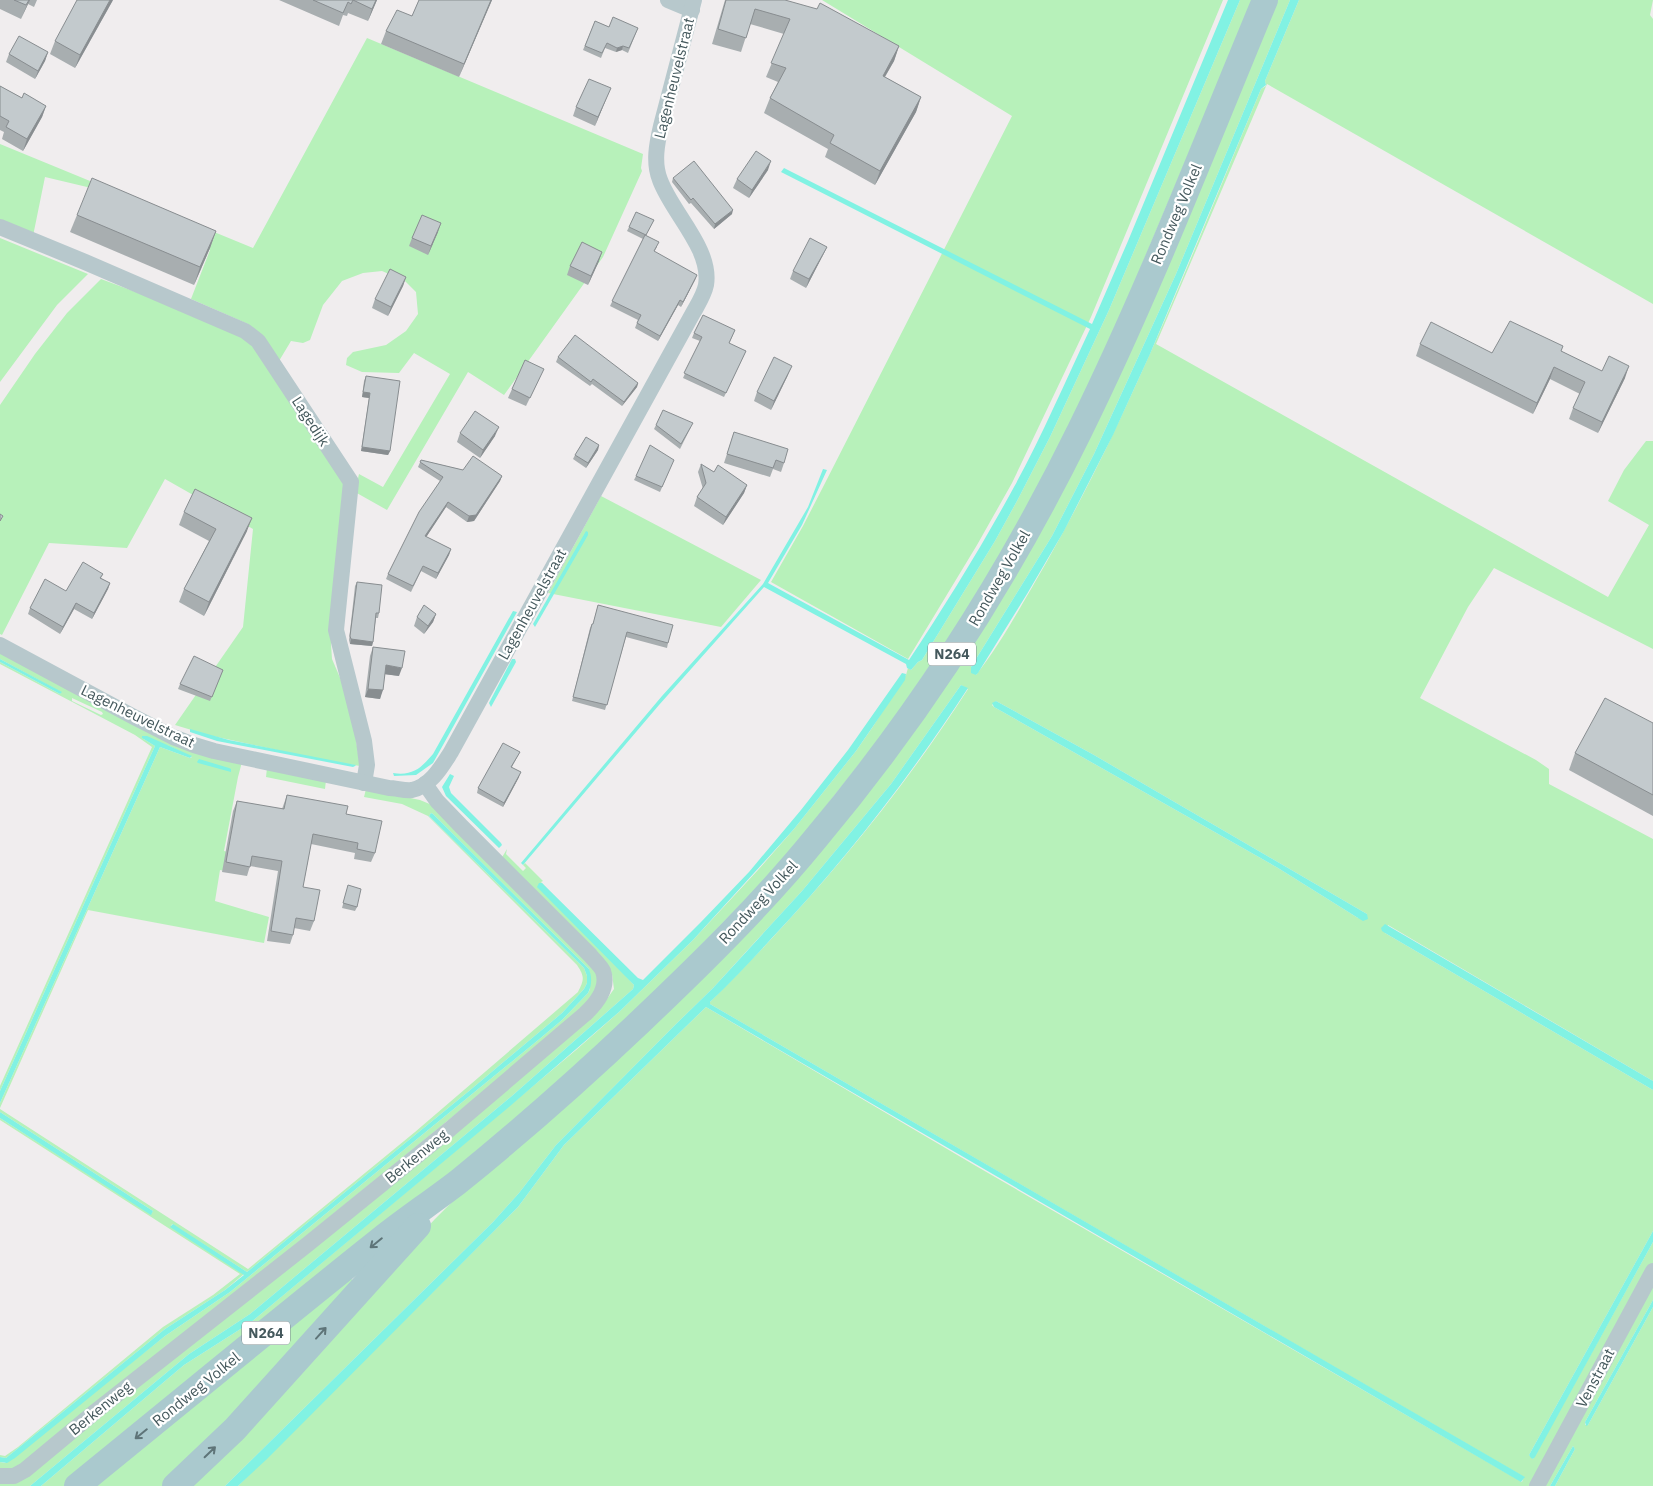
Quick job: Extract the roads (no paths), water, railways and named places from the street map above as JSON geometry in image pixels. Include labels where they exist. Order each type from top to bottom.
[{"type":"main road","name":"Rondweg Volkel","points":[[77,1486],[382,1238],[457,1182],[574,1084],[686,979],[779,882],[855,790],[928,690],[968,630],[1007,564],[1081,429],[1152,272],[1265,0]]},
{"type":"main road","name":"Rondweg Volkel","points":[[175,1486],[235,1429],[457,1182]]},
{"type":"street","points":[[668,0],[693,5]]},
{"type":"street","name":"Lagenheuvelstraat","points":[[0,645],[132,716],[194,745],[214,751],[389,788],[412,790],[425,784],[438,773],[701,299],[706,284],[703,256],[670,201],[659,179],[656,163],[660,126],[693,5]]},
{"type":"street","name":"Lagedijk","points":[[0,228],[85,262],[245,331],[252,336],[264,350],[351,482],[336,630],[364,741],[367,765],[364,783]]},
{"type":"street","name":"Berkenweg","points":[[0,1476],[14,1476],[25,1470],[96,1411],[308,1244],[442,1135],[585,1014],[600,997],[604,987],[602,970],[590,955],[461,826],[437,801],[425,784]]},
{"type":"street","name":"Venstraat","points":[[1537,1486],[1653,1271]]}]
